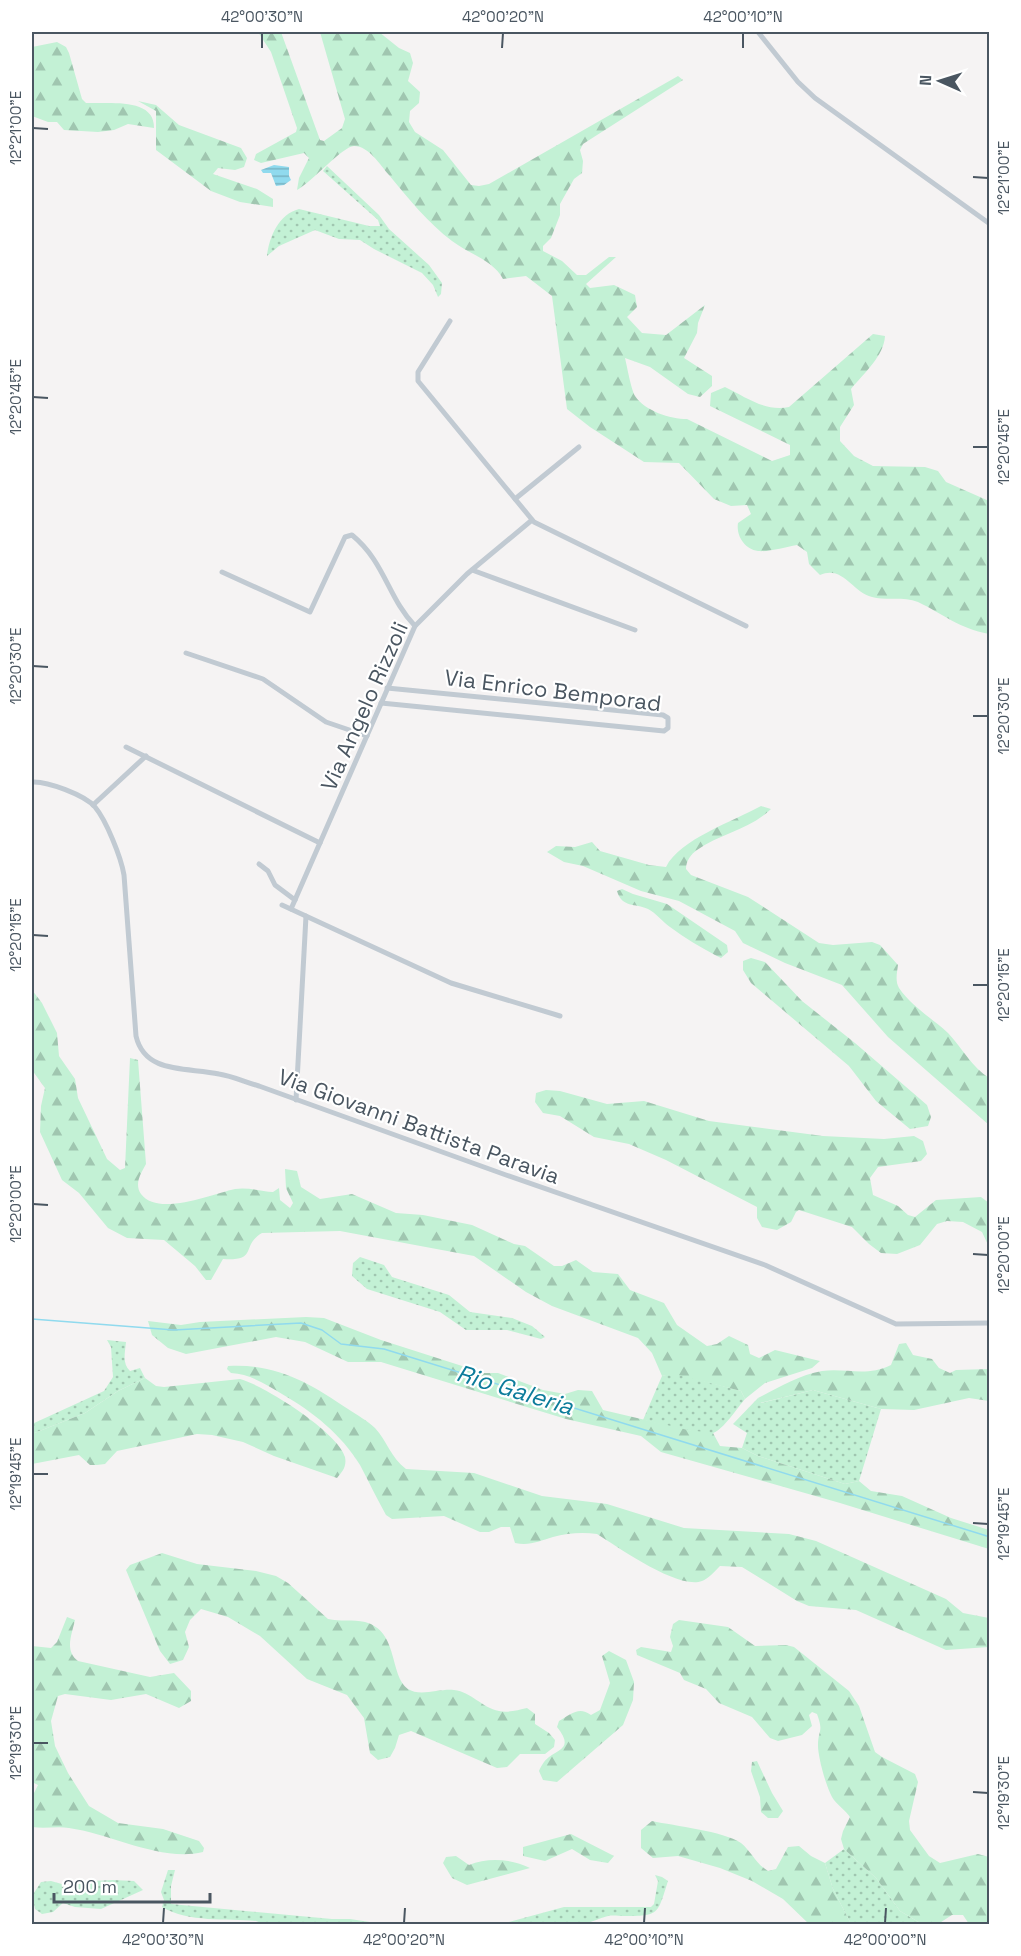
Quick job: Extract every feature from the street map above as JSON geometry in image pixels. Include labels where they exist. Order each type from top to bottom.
[{"type":"street","points":[[758,32],[798,82],[815,98],[990,224]]},
{"type":"street","points":[[450,321],[418,372],[417,379],[532,520],[746,626]]},
{"type":"street","points":[[515,499],[579,447]]},
{"type":"street","name":"Via Angelo Rizzoli","points":[[291,909],[415,626],[472,570],[532,520]]},
{"type":"street","points":[[222,572],[310,612],[345,537],[351,535],[374,556],[404,614],[415,626]]},
{"type":"street","points":[[472,570],[635,630]]},
{"type":"street","points":[[186,653],[263,679],[326,722],[367,736]]},
{"type":"street","name":"Via Enrico Bemporad","points":[[381,703],[664,731],[669,724],[668,718],[663,715],[387,688]]},
{"type":"street","points":[[126,747],[320,843]]},
{"type":"street","points":[[32,782],[56,785],[93,805],[146,756]]},
{"type":"street","name":"Via Giovanni Battista Paravia","points":[[93,805],[122,865],[136,1036],[142,1051],[149,1059],[158,1064],[219,1074],[765,1265],[893,1323],[903,1325],[990,1323]]},
{"type":"street","points":[[259,864],[268,871],[275,885],[295,900]]},
{"type":"street","points":[[282,905],[451,983],[560,1016]]},
{"type":"street","points":[[296,1100],[306,916]]},
{"type":"green space","points":[[258,32],[281,32],[320,140],[324,141],[342,128],[345,119],[320,32],[379,32],[399,48],[410,53],[413,63],[408,81],[420,92],[419,103],[410,111],[409,122],[415,132],[443,150],[471,185],[479,186],[489,184],[678,76],[683,80],[583,144],[580,150],[583,161],[582,173],[574,179],[560,204],[560,215],[551,238],[543,246],[543,251],[562,261],[577,275],[586,275],[609,257],[616,257],[586,284],[590,288],[614,285],[635,295],[637,307],[627,317],[642,333],[666,335],[705,305],[697,333],[684,358],[712,376],[712,386],[700,397],[688,394],[650,367],[625,358],[635,396],[651,410],[673,418],[687,419],[772,461],[790,455],[790,445],[710,406],[711,393],[725,387],[764,406],[789,407],[873,334],[885,336],[877,357],[851,389],[854,405],[840,427],[840,441],[854,456],[873,466],[925,467],[938,471],[946,482],[989,501],[989,634],[960,625],[918,602],[872,597],[841,576],[828,573],[820,575],[809,564],[807,552],[797,545],[772,550],[753,550],[742,541],[738,528],[738,523],[751,514],[747,505],[731,506],[714,499],[679,463],[644,462],[590,427],[567,409],[552,296],[526,276],[503,279],[499,272],[487,262],[443,234],[365,149],[354,146],[349,148],[297,190],[299,178],[309,158],[304,153],[261,163],[254,160],[256,154],[296,132],[297,128],[271,52]]},
{"type":"green space","points":[[57,42],[66,47],[69,53],[82,99],[86,103],[117,103],[139,107],[147,111],[152,118],[154,128],[128,124],[114,130],[98,132],[64,130],[57,122],[48,122],[32,116],[32,47]]},
{"type":"green space","points":[[138,101],[156,105],[179,125],[241,148],[247,158],[244,167],[235,170],[218,168],[213,174],[257,189],[273,199],[273,207],[240,202],[211,191],[156,150],[156,111]]},
{"type":"green space","points":[[327,166],[379,215],[389,229],[429,265],[442,283],[441,294],[438,297],[433,285],[422,273],[360,240],[339,239],[315,230],[279,246],[267,256],[276,227],[286,216],[299,209],[369,226],[380,226],[378,220],[323,171]]},
{"type":"green space","points":[[761,806],[771,809],[754,822],[697,850],[689,858],[686,869],[691,875],[748,897],[819,943],[833,945],[872,942],[880,945],[898,965],[897,983],[904,995],[948,1033],[972,1063],[989,1078],[989,1125],[888,1037],[842,985],[785,963],[743,943],[735,931],[679,901],[641,891],[583,866],[564,862],[547,852],[556,846],[575,847],[592,842],[600,851],[649,865],[666,867],[673,857],[695,839]]},
{"type":"green space","points":[[622,889],[667,904],[727,945],[728,952],[721,958],[681,935],[648,909],[626,903],[617,891]]},
{"type":"green space","points":[[751,958],[765,962],[802,1001],[927,1105],[931,1117],[928,1126],[910,1129],[876,1101],[849,1066],[751,983],[743,970],[743,961]]},
{"type":"green space","points":[[32,990],[42,1003],[57,1033],[59,1056],[75,1079],[78,1098],[107,1159],[120,1170],[125,1168],[130,1058],[138,1060],[146,1164],[138,1186],[141,1194],[149,1201],[172,1204],[235,1189],[273,1192],[279,1188],[280,1200],[290,1208],[293,1203],[286,1188],[285,1169],[297,1171],[301,1187],[320,1199],[352,1194],[396,1213],[423,1215],[472,1225],[514,1244],[525,1246],[554,1266],[562,1266],[576,1260],[593,1272],[618,1274],[630,1290],[664,1303],[677,1325],[707,1346],[717,1344],[729,1336],[748,1345],[750,1354],[759,1358],[775,1350],[820,1361],[812,1368],[765,1383],[745,1399],[741,1391],[674,1374],[662,1376],[652,1353],[638,1338],[552,1306],[526,1292],[474,1256],[340,1231],[262,1233],[255,1238],[245,1255],[241,1258],[223,1259],[211,1280],[206,1280],[195,1266],[164,1240],[127,1238],[108,1228],[79,1193],[62,1180],[40,1132],[41,1106],[45,1088],[32,1070]]},
{"type":"green space","points":[[546,1090],[560,1091],[607,1104],[644,1101],[709,1121],[823,1136],[884,1139],[914,1136],[923,1141],[927,1154],[921,1161],[878,1167],[870,1178],[873,1195],[898,1206],[908,1215],[915,1217],[936,1200],[981,1197],[989,1203],[989,1247],[982,1232],[963,1222],[947,1221],[937,1224],[920,1245],[897,1254],[881,1253],[852,1227],[799,1210],[791,1222],[777,1230],[762,1227],[757,1218],[757,1207],[666,1160],[629,1144],[594,1137],[560,1116],[543,1113],[535,1102],[536,1093]]},
{"type":"green space","points":[[360,1257],[384,1265],[392,1277],[449,1295],[470,1312],[512,1318],[532,1326],[545,1337],[541,1339],[507,1330],[466,1330],[440,1312],[367,1289],[352,1276],[353,1263]]},
{"type":"green space","points":[[306,1317],[324,1318],[381,1340],[484,1373],[498,1373],[543,1390],[565,1394],[578,1390],[592,1391],[603,1410],[688,1430],[713,1433],[720,1446],[742,1448],[758,1456],[845,1484],[859,1481],[871,1491],[902,1496],[951,1518],[989,1530],[989,1549],[840,1503],[661,1452],[641,1436],[566,1419],[381,1362],[348,1362],[305,1342],[276,1337],[186,1354],[168,1348],[152,1335],[148,1321],[181,1325]]},
{"type":"green space","points":[[107,1340],[126,1342],[127,1368],[130,1371],[140,1368],[145,1378],[118,1391],[85,1413],[32,1434],[32,1424],[104,1391],[113,1377],[111,1347]]},
{"type":"green space","points":[[906,1343],[913,1355],[932,1359],[939,1368],[950,1373],[956,1370],[989,1369],[989,1401],[969,1398],[914,1410],[881,1409],[813,1390],[760,1403],[758,1398],[813,1373],[831,1370],[874,1371],[882,1369],[891,1365],[899,1344]]},
{"type":"green space","points":[[228,1366],[277,1371],[320,1391],[372,1425],[406,1469],[474,1473],[542,1496],[607,1504],[684,1528],[789,1534],[816,1541],[946,1599],[963,1613],[989,1618],[989,1647],[946,1650],[856,1610],[809,1606],[742,1567],[720,1566],[702,1581],[691,1582],[678,1579],[648,1566],[597,1534],[569,1534],[534,1543],[520,1544],[515,1543],[510,1527],[480,1532],[444,1516],[392,1519],[386,1515],[360,1465],[344,1443],[326,1425],[305,1408],[263,1383],[245,1375],[231,1373],[227,1369]]},
{"type":"green space","points":[[674,1373],[741,1391],[745,1399],[726,1423],[713,1433],[689,1431],[643,1420],[662,1376]]},
{"type":"green space","points":[[145,1378],[156,1386],[164,1387],[240,1379],[251,1383],[282,1400],[315,1423],[340,1447],[345,1457],[344,1469],[337,1478],[274,1456],[243,1442],[197,1434],[117,1451],[105,1464],[90,1465],[79,1455],[32,1464],[32,1434],[85,1413],[118,1391]]},
{"type":"green space","points":[[813,1390],[881,1409],[859,1481],[845,1484],[758,1456],[742,1448],[747,1433],[733,1424],[758,1398],[761,1403]]},
{"type":"green space","points":[[162,1553],[197,1564],[256,1571],[276,1576],[288,1583],[328,1619],[360,1621],[376,1627],[389,1643],[398,1674],[408,1689],[418,1692],[460,1691],[487,1707],[499,1711],[527,1708],[535,1714],[535,1724],[555,1740],[554,1747],[545,1754],[520,1754],[507,1767],[497,1768],[411,1731],[399,1735],[390,1757],[378,1760],[370,1753],[364,1718],[347,1695],[307,1679],[260,1636],[228,1617],[201,1609],[190,1620],[185,1632],[189,1647],[183,1660],[170,1664],[160,1651],[126,1570],[130,1565]]},
{"type":"green space","points":[[67,1617],[75,1620],[70,1647],[78,1661],[150,1677],[174,1673],[191,1691],[191,1701],[179,1708],[146,1694],[111,1700],[65,1694],[58,1696],[51,1721],[55,1746],[68,1773],[89,1806],[118,1823],[163,1829],[199,1841],[204,1848],[203,1852],[170,1853],[85,1831],[60,1827],[32,1827],[32,1797],[38,1785],[32,1782],[32,1646],[51,1648],[57,1642]]},
{"type":"green space","points":[[679,1620],[728,1627],[755,1646],[794,1647],[849,1691],[859,1706],[875,1752],[915,1774],[918,1782],[909,1821],[910,1830],[929,1856],[940,1863],[978,1854],[989,1857],[989,1924],[969,1924],[963,1915],[952,1915],[938,1924],[922,1924],[900,1911],[876,1878],[844,1849],[841,1839],[850,1817],[831,1796],[826,1782],[818,1751],[820,1728],[817,1714],[812,1712],[809,1715],[812,1726],[802,1735],[778,1741],[770,1738],[752,1717],[719,1703],[706,1689],[684,1680],[680,1673],[637,1655],[636,1650],[641,1647],[671,1652],[673,1646],[670,1637],[673,1624]]},
{"type":"green space","points":[[609,1651],[626,1660],[634,1682],[633,1700],[623,1725],[557,1782],[543,1780],[539,1771],[542,1765],[548,1757],[564,1745],[565,1741],[557,1727],[559,1721],[575,1712],[583,1711],[591,1715],[600,1710],[610,1683],[602,1656]]},
{"type":"green space","points":[[757,1761],[783,1811],[778,1818],[768,1818],[761,1812],[760,1797],[751,1771],[752,1762]]},
{"type":"green space","points":[[652,1821],[711,1832],[733,1839],[745,1846],[760,1865],[768,1871],[776,1869],[788,1847],[799,1846],[811,1856],[825,1863],[833,1889],[851,1924],[809,1924],[783,1899],[752,1881],[720,1868],[678,1856],[653,1858],[641,1848],[641,1830]]},
{"type":"green space","points":[[571,1834],[614,1856],[608,1863],[590,1860],[572,1849],[545,1861],[523,1856],[523,1847]]},
{"type":"green space","points":[[844,1849],[876,1878],[900,1911],[922,1924],[851,1924],[833,1889],[825,1863]]},
{"type":"green space","points":[[456,1856],[469,1865],[476,1862],[500,1860],[530,1868],[467,1885],[452,1878],[443,1863],[446,1857]]},
{"type":"green space","points":[[168,1870],[175,1870],[171,1886],[171,1904],[350,1919],[383,1924],[265,1923],[184,1916],[162,1907],[164,1900],[161,1892]]},
{"type":"green space","points":[[655,1875],[668,1881],[659,1907],[651,1914],[610,1916],[581,1924],[502,1924],[564,1907],[651,1907],[654,1904],[658,1881]]},
{"type":"green space","points":[[113,1880],[134,1881],[143,1890],[101,1909],[75,1907],[63,1903],[53,1912],[42,1914],[35,1909],[32,1896],[41,1882],[51,1881],[69,1886]]},
{"type":"water","points":[[274,165],[289,167],[291,180],[284,185],[276,186],[271,173],[263,173],[261,170]]},
{"type":"waterway","name":"Rio Galeria","points":[[32,1319],[174,1330],[301,1323],[322,1330],[341,1344],[384,1349],[990,1537]]}]
